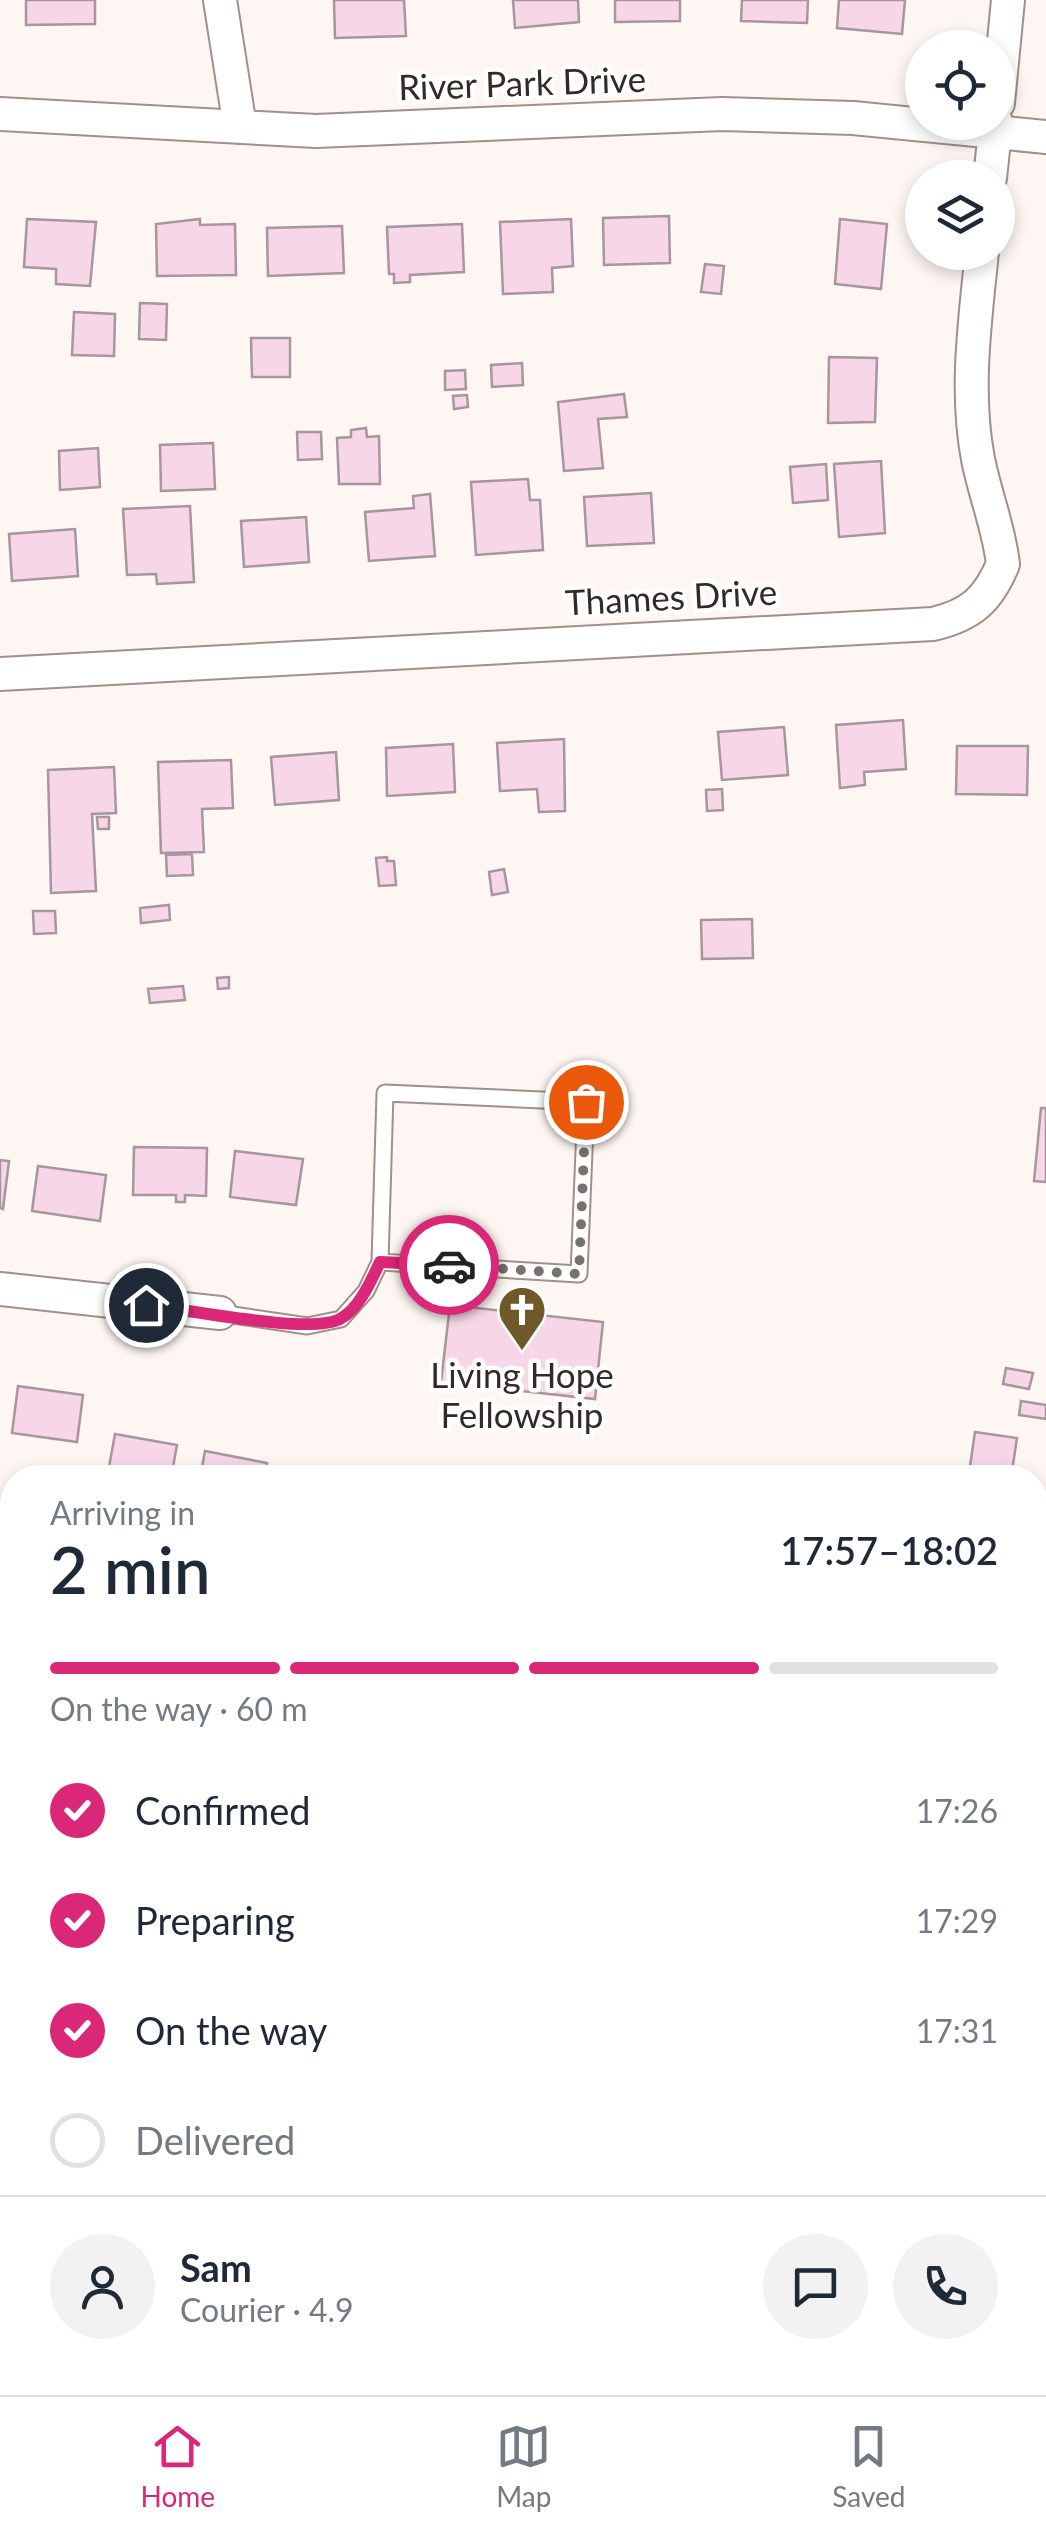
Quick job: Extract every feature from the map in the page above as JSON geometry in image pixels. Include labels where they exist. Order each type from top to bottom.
[{"type":"street","points":[[220,0],[240,127]]},
{"type":"street","points":[[1005,30],[1008,0]]},
{"type":"street","name":"River Park Drive","points":[[0,114],[316,131],[722,114],[905,118]]},
{"type":"street","name":"River Park Drive","points":[[1015,125],[1046,136]]},
{"type":"street","name":"Thames Drive","points":[[0,674],[934,624],[962,617],[981,603],[1003,564],[978,458],[972,404],[972,347],[980,270]]},
{"type":"street","points":[[0,1290],[220,1313]]},
{"type":"lane","points":[[220,1313],[307,1326],[340,1319],[366,1291],[380,1262],[384,1093],[586,1102],[579,1274],[380,1262]]},
{"type":"building","points":[[26,0],[95,0],[95,24],[26,25]]},
{"type":"building","points":[[334,0],[404,0],[406,36],[335,38]]},
{"type":"building","points":[[513,0],[578,0],[579,22],[515,28]]},
{"type":"building","points":[[615,0],[680,0],[680,21],[615,22]]},
{"type":"building","points":[[742,0],[808,0],[807,23],[741,21]]},
{"type":"building","points":[[839,0],[905,0],[902,34],[837,28]]},
{"type":"building","points":[[669,216],[670,263],[604,265],[603,218]]},
{"type":"building","points":[[27,219],[96,222],[90,286],[56,284],[56,269],[24,267]]},
{"type":"building","points":[[200,219],[200,225],[235,224],[236,275],[157,276],[156,224]]},
{"type":"building","points":[[571,219],[573,266],[552,268],[553,292],[503,294],[500,222]]},
{"type":"building","points":[[840,219],[887,224],[881,289],[835,284]]},
{"type":"building","points":[[462,224],[464,272],[410,275],[410,282],[394,283],[394,274],[389,274],[387,227]]},
{"type":"building","points":[[342,226],[344,273],[268,276],[267,228]]},
{"type":"building","points":[[705,264],[724,266],[721,294],[701,292]]},
{"type":"building","points":[[140,303],[167,304],[166,340],[139,339]]},
{"type":"building","points":[[74,312],[115,314],[114,356],[72,355]]},
{"type":"building","points":[[251,338],[290,338],[290,377],[252,377]]},
{"type":"building","points":[[829,357],[877,358],[875,422],[828,423]]},
{"type":"building","points":[[522,363],[523,385],[492,387],[491,365]]},
{"type":"building","points":[[465,370],[466,389],[445,390],[445,371]]},
{"type":"building","points":[[624,394],[627,417],[598,419],[603,468],[564,471],[558,402]]},
{"type":"building","points":[[467,395],[468,407],[454,409],[453,396]]},
{"type":"building","points":[[366,428],[367,437],[379,436],[380,484],[339,484],[337,438],[351,437],[351,430]]},
{"type":"building","points":[[297,432],[321,432],[322,459],[298,460]]},
{"type":"building","points":[[213,443],[215,489],[161,491],[160,445]]},
{"type":"building","points":[[98,448],[100,487],[60,490],[59,451]]},
{"type":"building","points":[[881,461],[885,533],[839,537],[834,464]]},
{"type":"building","points":[[826,464],[828,500],[793,503],[790,467]]},
{"type":"building","points":[[528,479],[530,500],[540,500],[543,550],[476,555],[471,482]]},
{"type":"building","points":[[651,493],[654,543],[587,546],[584,497]]},
{"type":"building","points":[[430,494],[435,556],[369,561],[365,512],[414,508],[413,496]]},
{"type":"building","points":[[190,506],[194,582],[157,584],[156,574],[127,575],[123,509]]},
{"type":"building","points":[[306,517],[309,562],[244,567],[241,521]]},
{"type":"building","points":[[75,529],[78,576],[12,581],[9,534]]},
{"type":"building","points":[[903,720],[906,769],[864,772],[865,785],[840,788],[836,725]]},
{"type":"building","points":[[784,727],[788,775],[722,780],[718,732]]},
{"type":"building","points":[[564,739],[565,811],[539,812],[537,789],[500,791],[497,743]]},
{"type":"building","points":[[453,744],[455,792],[387,796],[386,748]]},
{"type":"building","points":[[957,746],[1028,746],[1027,795],[956,794]]},
{"type":"building","points":[[336,752],[339,800],[275,805],[271,757]]},
{"type":"building","points":[[231,760],[233,808],[202,809],[204,852],[161,853],[158,762]]},
{"type":"building","points":[[114,767],[116,813],[92,814],[96,891],[51,893],[48,770]]},
{"type":"building","points":[[722,789],[723,810],[707,811],[706,790]]},
{"type":"building","points":[[97,817],[109,817],[109,829],[98,829]]},
{"type":"building","points":[[192,854],[193,875],[167,876],[166,855]]},
{"type":"building","points":[[387,857],[387,861],[394,861],[396,885],[379,886],[376,858]]},
{"type":"building","points":[[504,869],[508,892],[492,895],[489,872]]},
{"type":"building","points":[[169,905],[170,920],[141,923],[140,908]]},
{"type":"building","points":[[33,911],[55,911],[56,933],[34,934]]},
{"type":"building","points":[[752,919],[753,958],[702,959],[701,920]]},
{"type":"building","points":[[229,977],[229,988],[218,989],[217,978]]},
{"type":"building","points":[[183,986],[185,1000],[150,1003],[148,989]]},
{"type":"building","points":[[1041,1108],[1046,1108],[1046,1182],[1034,1181]]},
{"type":"building","points":[[134,1147],[207,1148],[206,1196],[185,1195],[185,1202],[176,1202],[176,1195],[133,1195]]},
{"type":"building","points":[[235,1151],[303,1159],[296,1205],[230,1197]]},
{"type":"building","points":[[0,1160],[9,1161],[3,1209],[0,1208]]},
{"type":"building","points":[[38,1166],[106,1175],[100,1221],[32,1211]]},
{"type":"building","name":"Living Hope Fellowship","points":[[450,1305],[603,1322],[595,1399],[441,1382]]},
{"type":"building","points":[[1006,1368],[1033,1373],[1029,1389],[1003,1384]]},
{"type":"building","points":[[18,1386],[83,1395],[77,1442],[12,1433]]},
{"type":"building","points":[[1021,1401],[1046,1405],[1046,1419],[1019,1415]]},
{"type":"building","points":[[975,1432],[1017,1438],[1013,1465],[970,1465]]},
{"type":"building","points":[[115,1434],[177,1445],[173,1465],[109,1465]]},
{"type":"building","points":[[205,1451],[267,1463],[267,1465],[202,1465]]},
{"type":"way so far","points":[[449,1265],[579,1274],[586,1102]]},
{"type":"place","name":"Living Hope Fellowship","points":[[522,1352]]},
{"type":"route","points":[[146,1305],[307,1326],[340,1319],[366,1291],[380,1262],[449,1265]]}]
